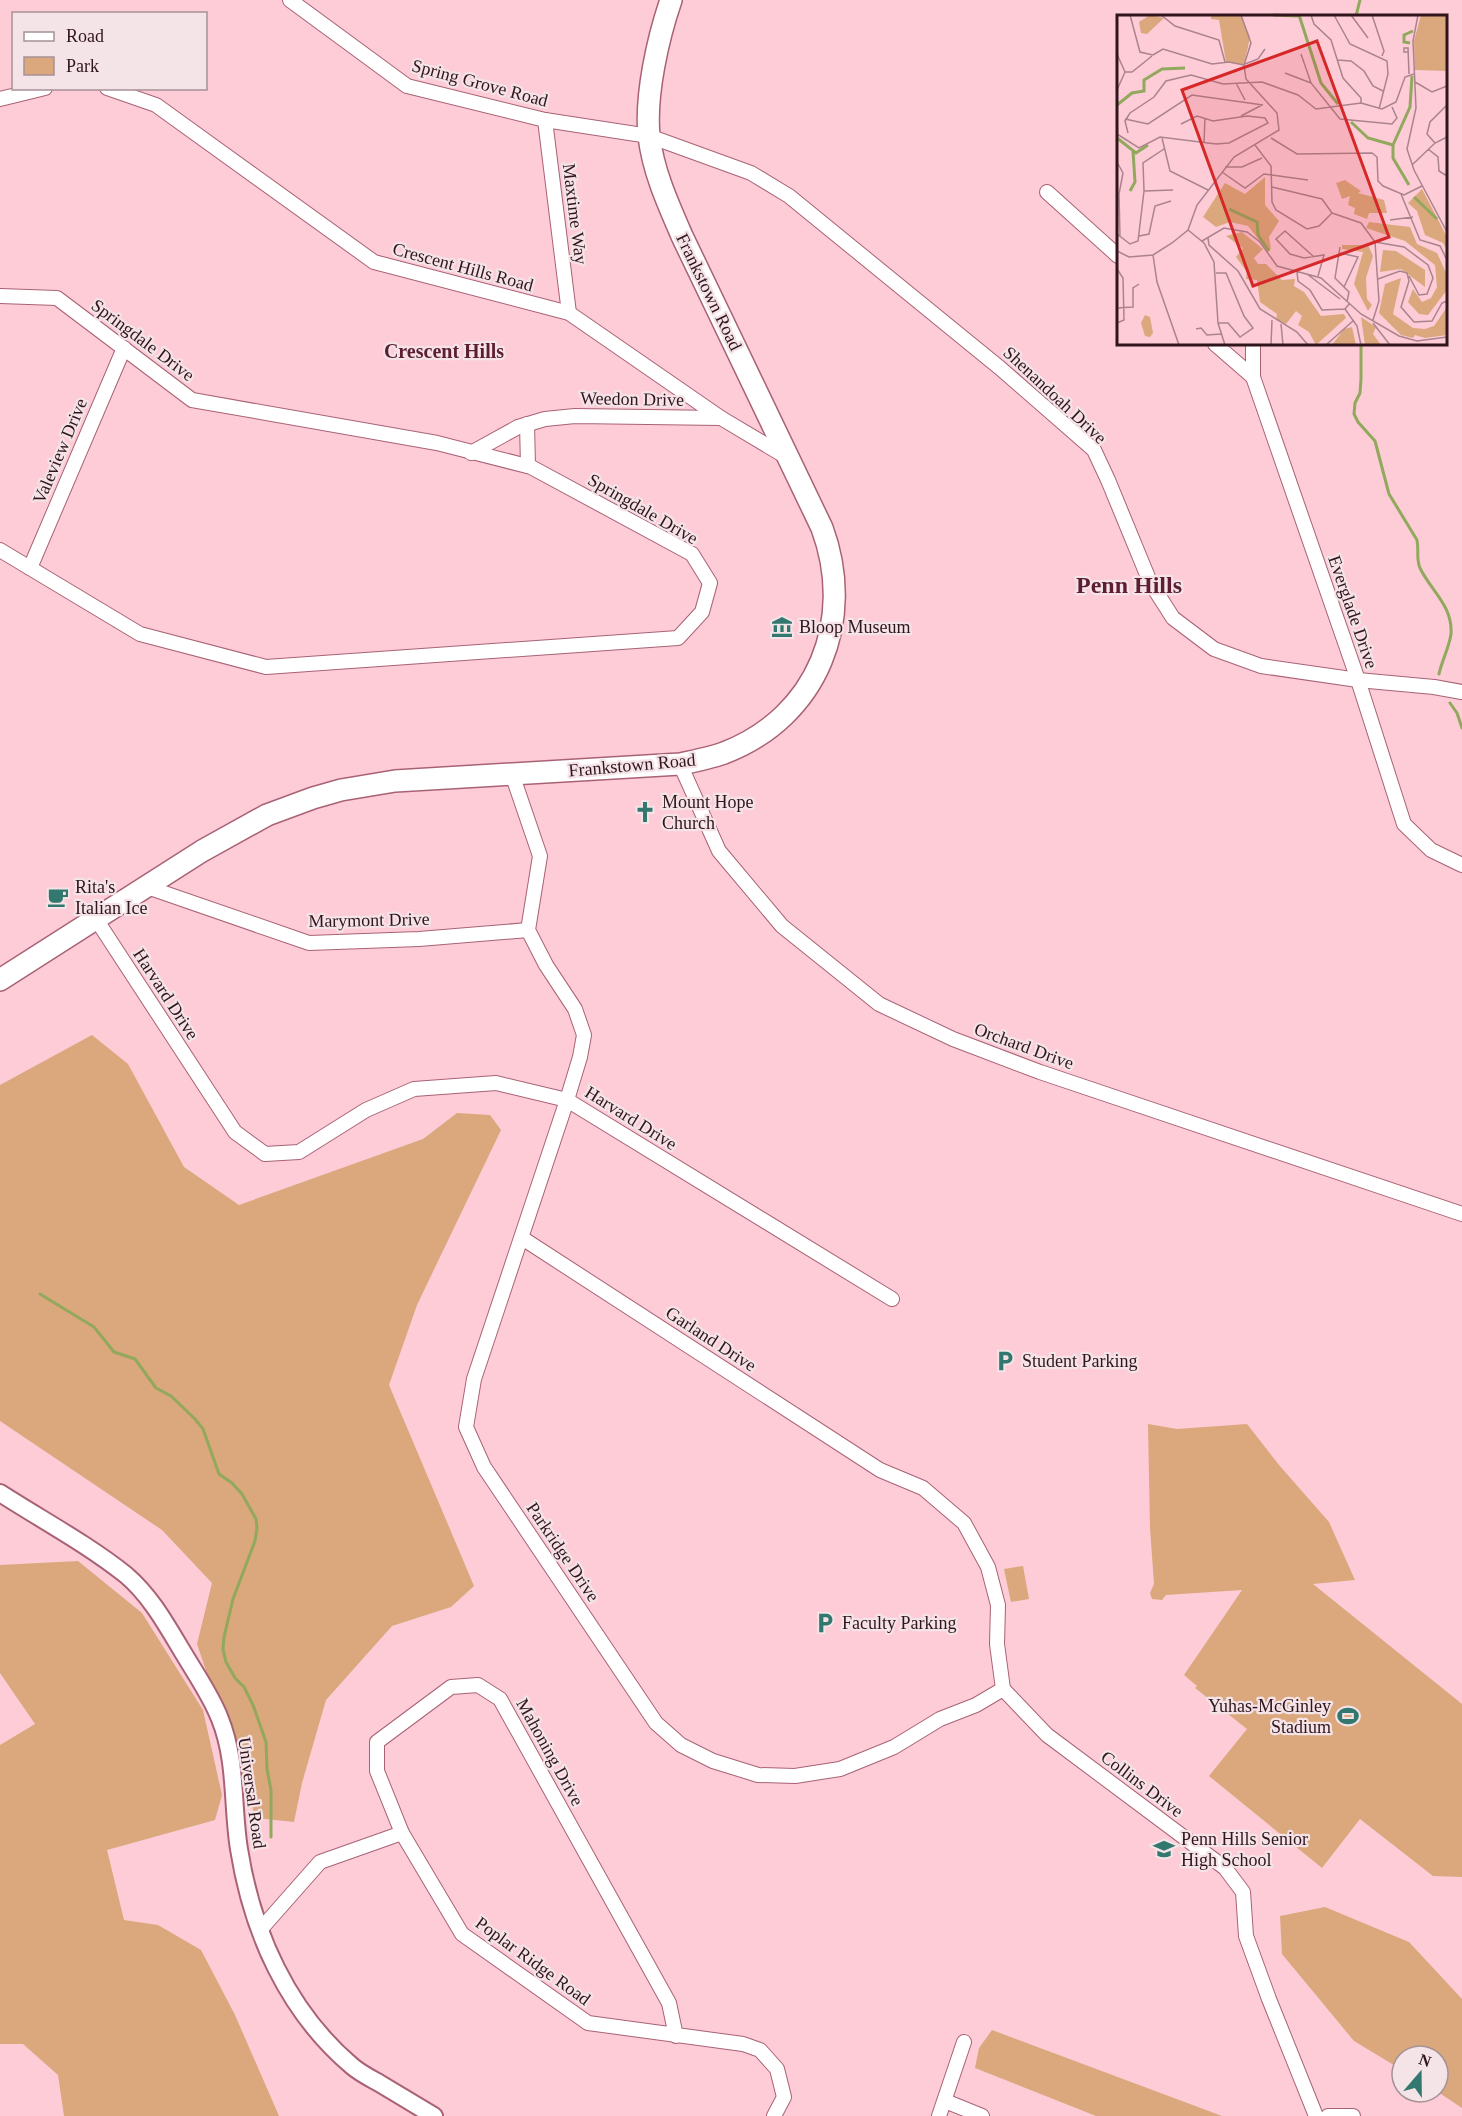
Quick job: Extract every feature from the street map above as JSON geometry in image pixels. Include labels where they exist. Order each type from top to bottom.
[{"type":"main road","name":"Frankstown Road","points":[[0,980],[236,831],[267,815],[313,798],[341,790],[395,782],[680,764],[723,754],[758,736],[787,713],[806,690],[830,639],[836,601],[829,546],[790,459],[669,207],[655,165],[649,136],[649,114],[657,51],[671,0]]},
{"type":"street","name":"Spring Grove Road","points":[[290,0],[407,86],[545,120],[649,136]]},
{"type":"street","points":[[0,99],[37,90]]},
{"type":"street","name":"Crescent Hills Road","points":[[113,90],[156,105],[374,262],[569,313],[721,418]]},
{"type":"street","name":"Maxtime Way","points":[[545,120],[569,313]]},
{"type":"street","name":"Shenandoah Drive","points":[[649,136],[751,173],[789,196],[1000,368],[1094,450],[1150,582],[1173,618],[1214,649],[1261,666],[1462,692]]},
{"type":"street","points":[[1047,192],[1117,254]]},
{"type":"street","name":"Springdale Drive","points":[[0,296],[57,298],[192,400],[437,443],[528,466],[692,554],[710,583],[702,612],[678,638],[266,667],[140,634],[0,550]]},
{"type":"street","points":[[1216,345],[1253,377]]},
{"type":"street","name":"Everglade Drive","points":[[1253,345],[1253,377],[1358,680],[1404,824],[1431,850],[1462,865]]},
{"type":"street","name":"Valeview Drive","points":[[30,568],[124,348]]},
{"type":"street","name":"Weedon Drive","points":[[471,453],[518,427],[545,419],[575,416],[721,418],[790,459]]},
{"type":"street","points":[[527,424],[528,466]]},
{"type":"street","name":"Orchard Drive","points":[[680,764],[719,851],[782,926],[879,1004],[953,1039],[1040,1072],[1462,1214]]},
{"type":"street","points":[[512,774],[540,856],[528,930]]},
{"type":"street","name":"Marymont Drive","points":[[147,887],[309,943],[419,939],[528,930]]},
{"type":"street","name":"Harvard Drive","points":[[96,919],[235,1132],[265,1154],[299,1152],[366,1110],[414,1089],[496,1083],[567,1100],[892,1299]]},
{"type":"street","name":"Parkridge Drive","points":[[528,930],[546,965],[575,1009],[584,1035],[567,1100],[474,1379],[466,1427],[484,1467],[657,1723],[681,1745],[713,1761],[758,1775],[795,1776],[840,1769],[894,1747],[939,1719],[976,1705],[1003,1689]]},
{"type":"street","name":"Garland Drive","points":[[522,1238],[880,1470],[923,1488],[964,1523],[987,1567],[998,1605],[997,1644],[1003,1689]]},
{"type":"street","name":"Universal Road","points":[[0,1493],[96,1554],[126,1576],[159,1613],[207,1692],[220,1719],[233,1772],[239,1848],[248,1896],[282,1980],[297,2007],[320,2036],[354,2067],[434,2116]]},
{"type":"street","name":"Mahoning Drive","points":[[402,1833],[377,1770],[377,1742],[451,1687],[478,1685],[500,1699],[669,2003],[676,2036]]},
{"type":"street","name":"Collins Drive","points":[[1003,1689],[1047,1735],[1225,1868],[1243,1892],[1246,1936],[1316,2116]]},
{"type":"street","points":[[260,1930],[320,1862],[402,1833]]},
{"type":"street","name":"Poplar Ridge Road","points":[[402,1833],[462,1934],[588,2023],[743,2044],[760,2050],[777,2069],[784,2097],[774,2116]]},
{"type":"street","points":[[939,2116],[964,2042]]},
{"type":"street","points":[[945,2102],[982,2116]]},
{"type":"street","points":[[1328,2116],[1353,2116]]},
{"type":"green space","points":[[92,1035],[128,1064],[184,1167],[239,1205],[423,1139],[457,1113],[490,1115],[501,1130],[417,1305],[389,1385],[474,1586],[451,1607],[392,1626],[326,1700],[302,1783],[294,1822],[256,1818],[197,1644],[212,1583],[162,1530],[0,1421],[0,1085]]},
{"type":"green space","name":"Yuhas-McGinley Stadium","points":[[1148,1424],[1177,1429],[1247,1424],[1329,1522],[1355,1580],[1313,1584],[1462,1704],[1462,1877],[1433,1876],[1360,1819],[1322,1868],[1209,1776],[1247,1729],[1195,1688],[1197,1686],[1184,1675],[1242,1590],[1166,1595],[1162,1600],[1152,1599],[1150,1593],[1154,1584],[1150,1528]]},
{"type":"green space","points":[[78,1561],[142,1613],[203,1710],[222,1795],[215,1820],[107,1850],[124,1920],[158,1925],[201,1950],[235,2015],[279,2116],[64,2116],[58,2075],[23,2044],[0,2044],[0,1745],[35,1724],[0,1673],[0,1565]]},
{"type":"green space","points":[[1023,1566],[1029,1599],[1011,1602],[1004,1569]]},
{"type":"green space","points":[[1325,1907],[1409,1942],[1462,1999],[1462,2108],[1450,2100],[1450,2044],[1390,2044],[1390,2063],[1354,2041],[1282,1954],[1280,1916]]},
{"type":"green space","points":[[992,2030],[1222,2116],[1096,2116],[975,2068],[979,2048]]},
{"type":"waterway","points":[[1356,15],[1360,0]]},
{"type":"waterway","points":[[1361,345],[1360,393],[1355,403],[1354,414],[1375,441],[1389,494],[1417,540],[1420,568],[1449,615],[1451,634],[1439,674]]},
{"type":"waterway","points":[[1450,703],[1457,713],[1462,728]]},
{"type":"waterway","points":[[40,1294],[94,1327],[114,1352],[135,1359],[156,1388],[171,1396],[195,1419],[203,1429],[219,1474],[242,1494],[256,1519],[255,1541],[233,1599],[223,1649],[226,1662],[235,1678],[244,1687],[253,1705],[266,1742],[267,1769],[271,1790],[271,1837]]},
{"type":"place","name":"Bloop Museum","points":[[782,627]]},
{"type":"place","name":"Mount Hope Church","points":[[645,812]]},
{"type":"place","name":"Rita's Italian Ice","points":[[58,897]]},
{"type":"place","name":"Student Parking","points":[[1005,1361]]},
{"type":"place","name":"Faculty Parking","points":[[825,1623]]},
{"type":"place","name":"Yuhas-McGinley Stadium","points":[[1348,1716]]},
{"type":"place","name":"Penn Hills Senior High School","points":[[1164,1849]]},
{"type":"district","name":"Crescent Hills","points":[[444,351]]},
{"type":"district","name":"Penn Hills","points":[[1129,585]]}]
